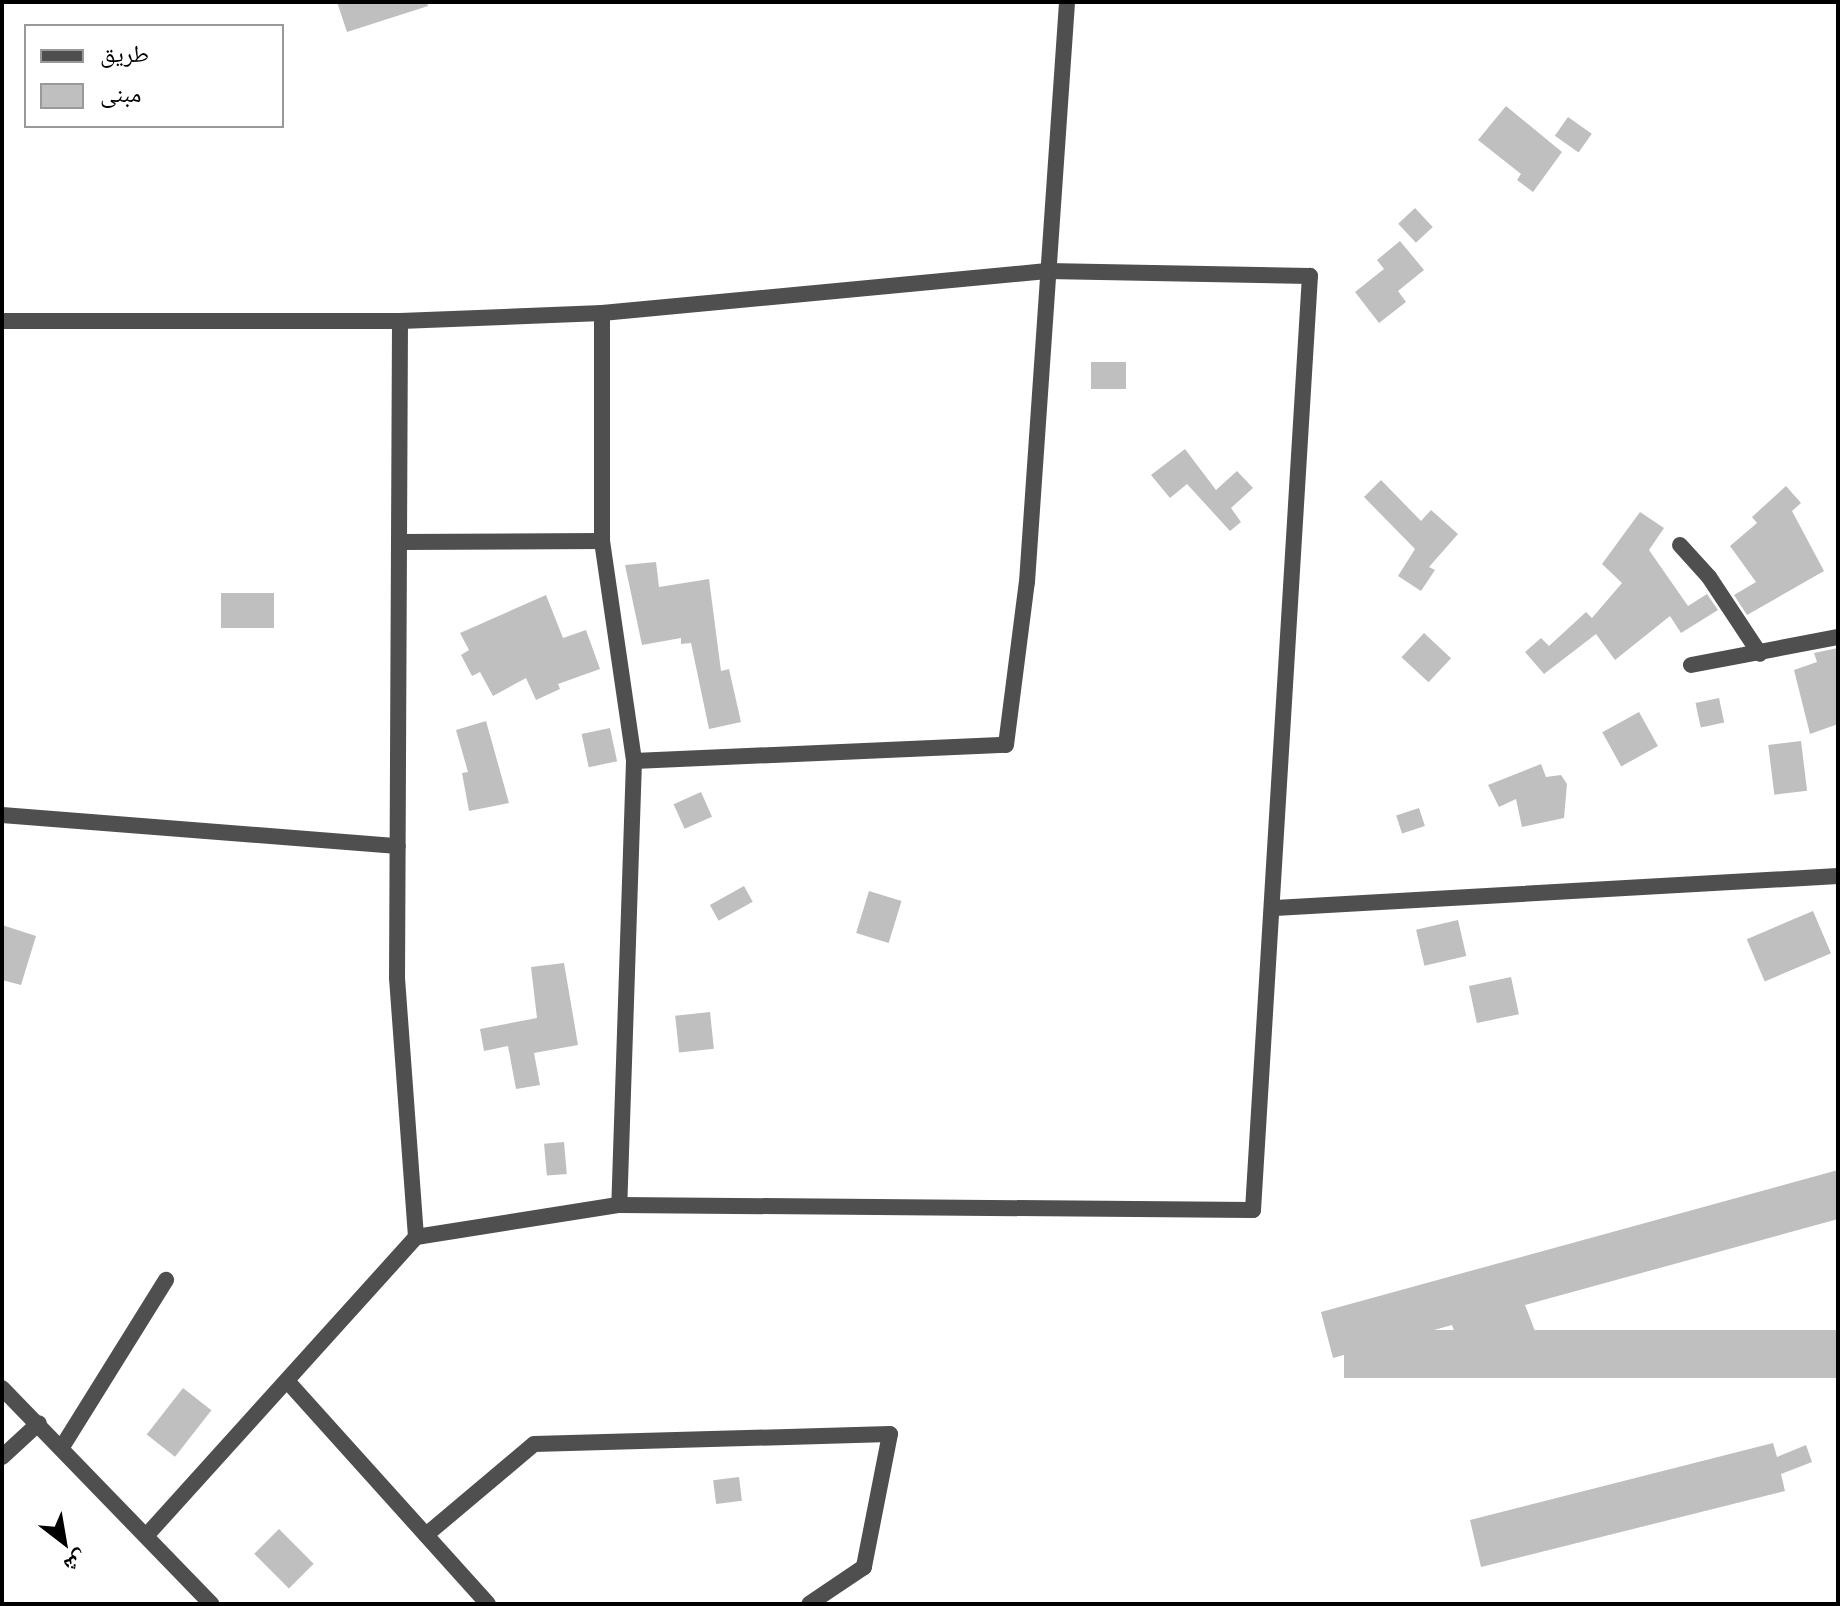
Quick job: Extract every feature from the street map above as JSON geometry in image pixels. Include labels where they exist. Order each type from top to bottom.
[{"type":"street","points":[[634,761],[1006,745],[1027,582],[1067,2]]},
{"type":"street","points":[[2,321],[400,321],[602,313],[1047,271],[1310,276],[1275,908],[1253,1210],[619,1205],[416,1237],[289,1383],[146,1536]]},
{"type":"street","points":[[602,313],[602,541],[634,761],[619,1205]]},
{"type":"street","points":[[400,321],[397,978],[416,1237]]},
{"type":"street","points":[[400,542],[602,541]]},
{"type":"street","points":[[1680,545],[1709,577],[1760,654]]},
{"type":"street","points":[[1691,665],[1838,637]]},
{"type":"street","points":[[2,815],[398,846]]},
{"type":"street","points":[[1275,908],[1838,876]]},
{"type":"street","points":[[62,1447],[166,1280]]},
{"type":"street","points":[[289,1383],[488,1604]]},
{"type":"street","points":[[2,1388],[211,1604]]},
{"type":"street","points":[[2,1457],[39,1423]]},
{"type":"street","points":[[426,1535],[534,1444],[890,1434],[864,1567],[809,1604]]},
{"type":"building","points":[[337,2],[427,2],[428,6],[347,32]]},
{"type":"building","points":[[1506,106],[1562,152],[1533,192],[1517,180],[1521,174],[1478,140]]},
{"type":"building","points":[[1568,117],[1592,134],[1579,152],[1555,136]]},
{"type":"building","points":[[1415,208],[1433,227],[1416,243],[1398,224]]},
{"type":"building","points":[[1400,241],[1424,270],[1398,291],[1406,302],[1379,323],[1355,292],[1384,269],[1377,260]]},
{"type":"building","points":[[1091,362],[1126,362],[1126,389],[1091,389]]},
{"type":"building","points":[[1185,449],[1216,490],[1237,471],[1253,488],[1231,508],[1241,522],[1230,531],[1187,484],[1170,498],[1151,475]]},
{"type":"building","points":[[1381,480],[1421,521],[1431,510],[1458,534],[1429,567],[1435,570],[1421,591],[1398,576],[1415,549],[1364,497]]},
{"type":"building","points":[[1786,486],[1801,503],[1792,511],[1824,571],[1747,615],[1734,595],[1756,582],[1730,546],[1757,523],[1752,517]]},
{"type":"building","points":[[1640,512],[1664,528],[1649,550],[1688,606],[1707,594],[1718,610],[1681,633],[1670,616],[1615,660],[1596,634],[1544,674],[1525,652],[1541,638],[1549,646],[1586,612],[1592,618],[1622,583],[1602,564]]},
{"type":"building","points":[[656,562],[659,587],[709,579],[721,671],[729,669],[741,722],[709,729],[691,643],[681,644],[681,638],[642,645],[625,565]]},
{"type":"building","points":[[221,593],[274,593],[274,628],[221,628]]},
{"type":"building","points":[[546,595],[563,638],[586,630],[600,669],[558,684],[560,689],[536,700],[526,678],[493,696],[480,672],[472,676],[461,655],[469,650],[460,633]]},
{"type":"building","points":[[1424,633],[1451,658],[1429,682],[1401,657]]},
{"type":"building","points":[[1838,648],[1838,724],[1810,734],[1794,670],[1817,662],[1814,653]]},
{"type":"building","points":[[1719,698],[1724,722],[1701,727],[1696,703]]},
{"type":"building","points":[[1639,712],[1658,746],[1621,766],[1602,732]]},
{"type":"building","points":[[486,721],[509,803],[469,811],[462,773],[468,772],[456,730]]},
{"type":"building","points":[[610,728],[617,761],[589,767],[582,734]]},
{"type":"building","points":[[1801,741],[1807,791],[1774,795],[1768,745]]},
{"type":"building","points":[[1541,764],[1546,777],[1561,775],[1567,784],[1564,818],[1522,827],[1516,799],[1499,807],[1488,785]]},
{"type":"building","points":[[701,792],[712,817],[685,829],[674,804]]},
{"type":"building","points":[[1419,808],[1425,826],[1402,833],[1396,815]]},
{"type":"building","points":[[744,886],[753,902],[719,921],[710,905]]},
{"type":"building","points":[[869,891],[902,901],[889,943],[856,933]]},
{"type":"building","points":[[1813,911],[1831,953],[1765,981],[1747,939]]},
{"type":"building","points":[[1458,920],[1466,956],[1424,966],[1416,930]]},
{"type":"building","points":[[2,925],[36,936],[21,985],[2,980]]},
{"type":"building","points":[[564,963],[578,1045],[534,1053],[540,1085],[516,1089],[508,1046],[484,1051],[480,1029],[537,1018],[531,967]]},
{"type":"building","points":[[1511,977],[1519,1014],[1477,1023],[1469,986]]},
{"type":"building","points":[[710,1012],[714,1049],[679,1052],[675,1016]]},
{"type":"building","points":[[564,1142],[567,1174],[547,1176],[544,1144]]},
{"type":"building","points":[[1838,1170],[1838,1219],[1525,1305],[1538,1339],[1467,1366],[1452,1325],[1333,1358],[1321,1312]]},
{"type":"building","points":[[1344,1330],[1838,1330],[1838,1378],[1344,1378]]},
{"type":"building","points":[[183,1388],[211,1410],[175,1457],[147,1434]]},
{"type":"building","points":[[1773,1443],[1777,1457],[1806,1445],[1812,1462],[1781,1474],[1785,1491],[1481,1567],[1470,1520]]},
{"type":"building","points":[[739,1477],[742,1501],[716,1504],[713,1480]]},
{"type":"building","points":[[279,1529],[314,1564],[289,1588],[254,1554]]}]
